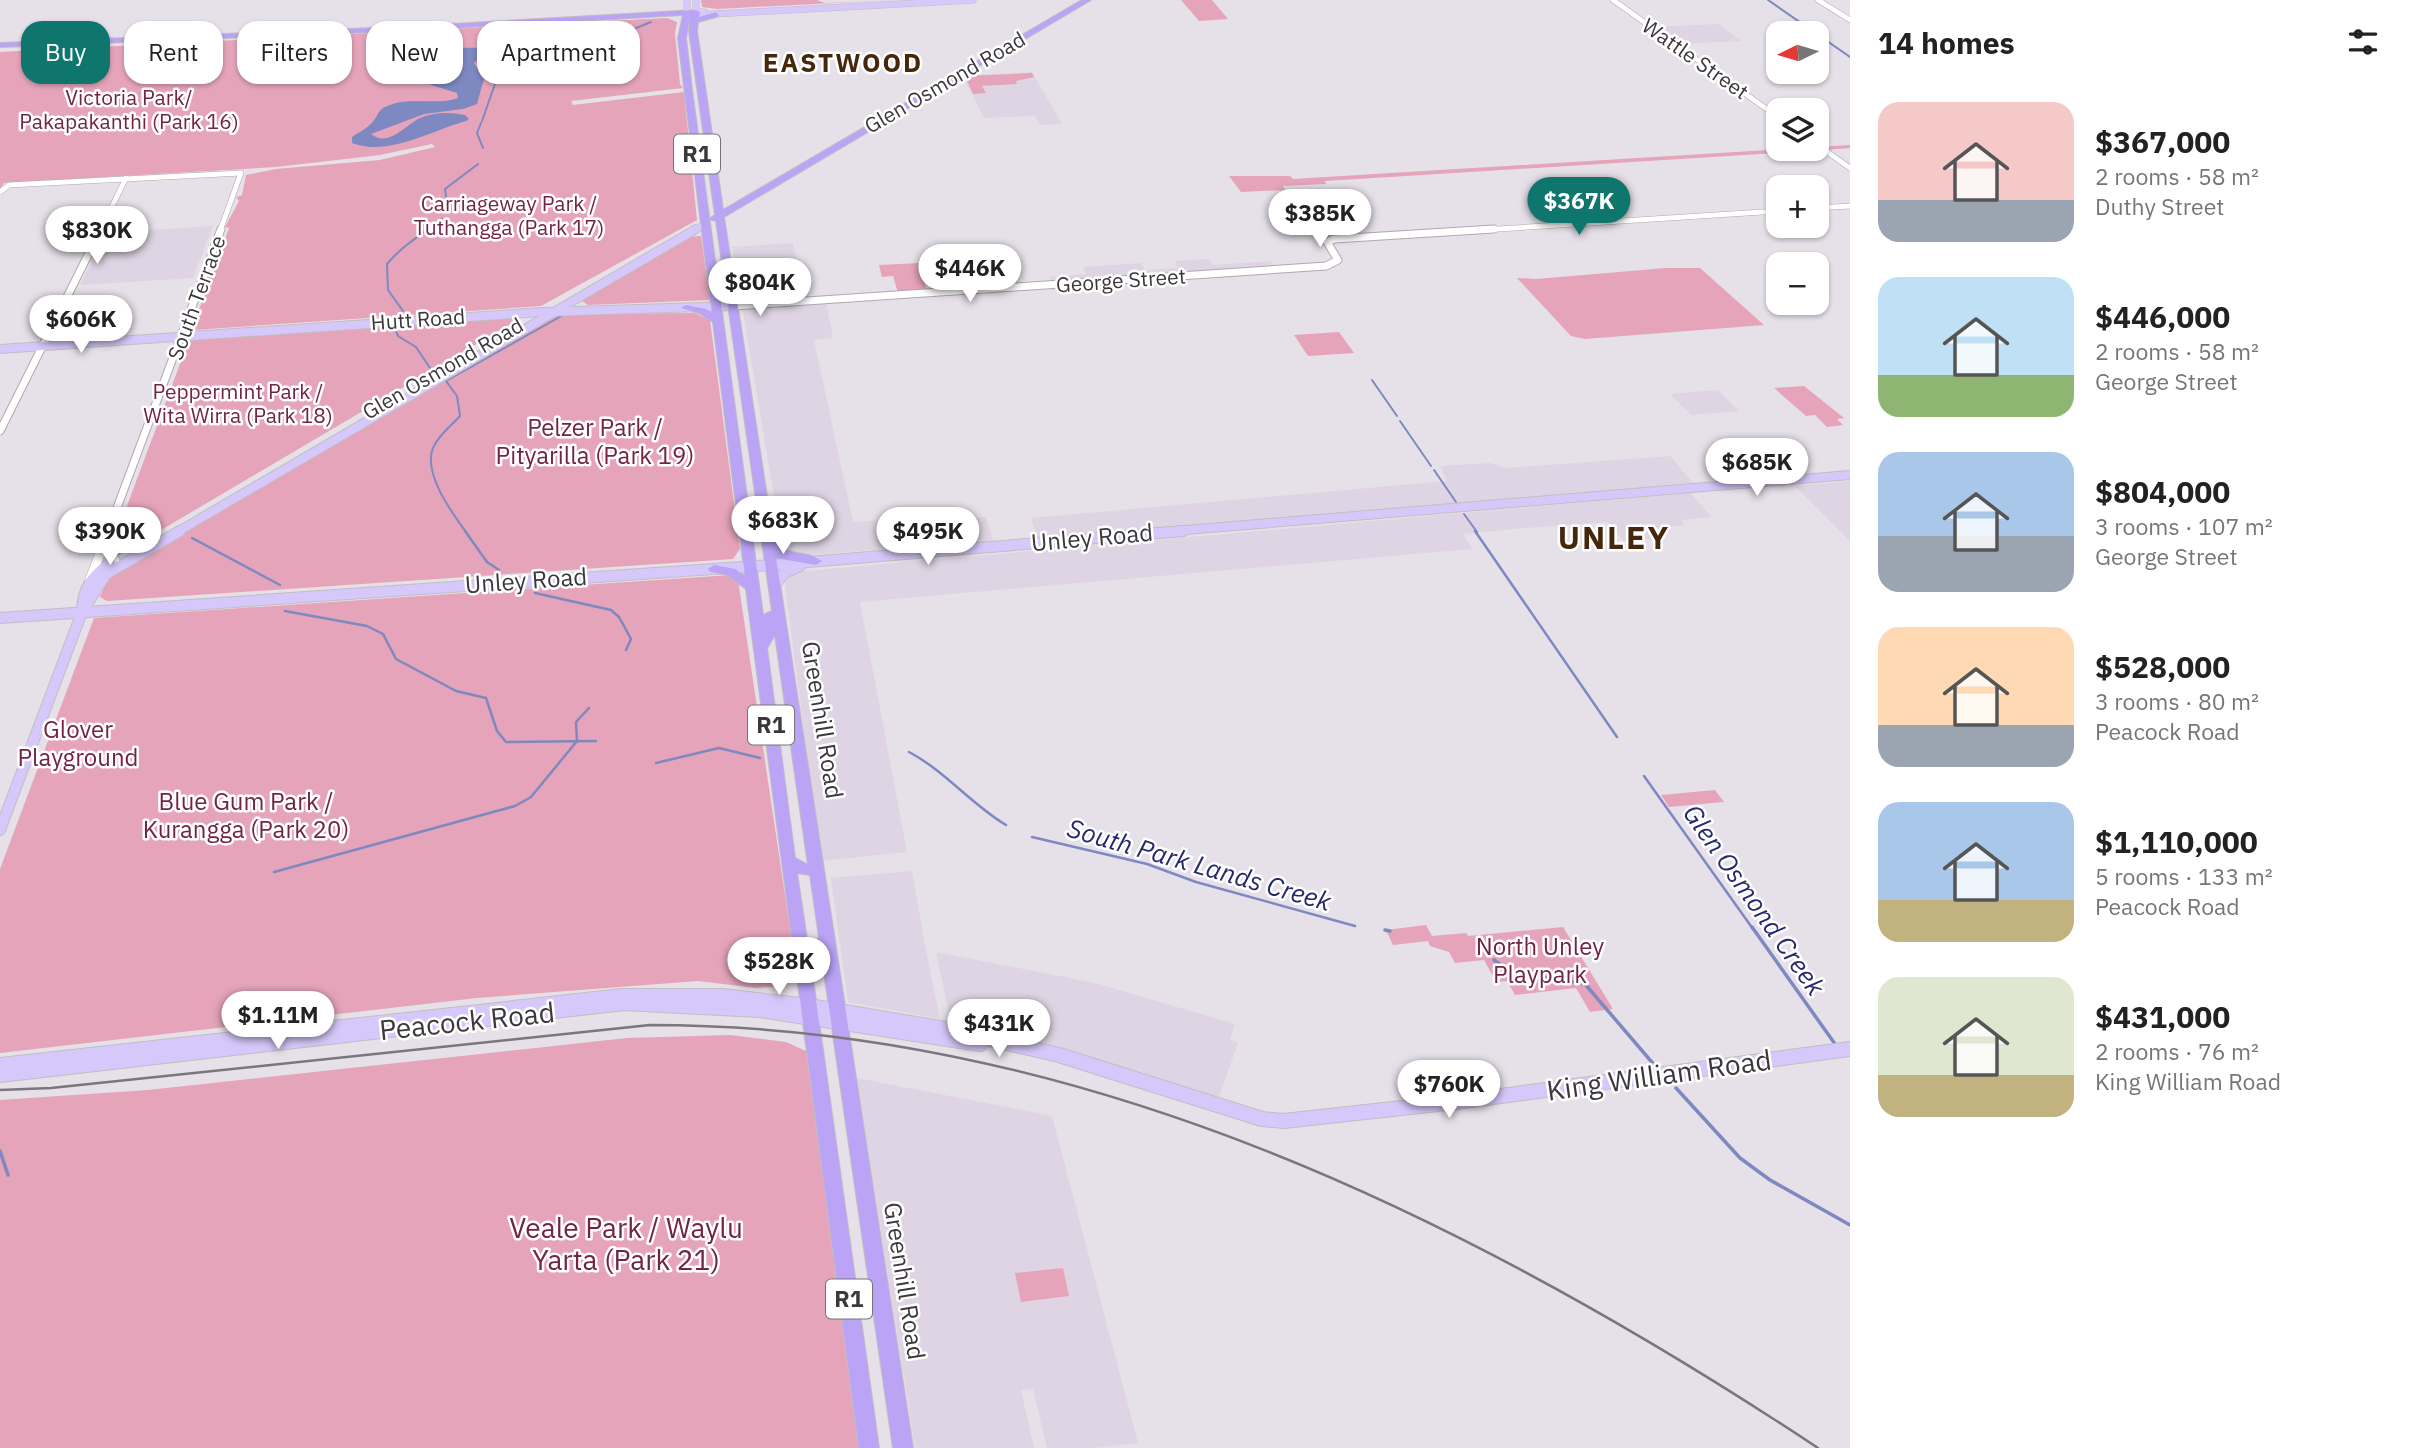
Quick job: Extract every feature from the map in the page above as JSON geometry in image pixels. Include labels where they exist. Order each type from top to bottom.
[{"type":"highway","name":"Glen Osmond Road","points":[[719,209],[765,187],[1086,0]]},
{"type":"highway","points":[[463,27],[666,17],[693,12]]},
{"type":"highway","name":"Greenhill Road","points":[[693,12],[683,27],[682,38],[788,861],[869,1448]]},
{"type":"highway","name":"Greenhill Road","points":[[693,12],[693,31],[728,274],[806,791],[854,1135],[903,1448]]},
{"type":"highway","points":[[463,27],[713,12]]},
{"type":"highway","points":[[666,17],[678,20],[683,27]]},
{"type":"highway","points":[[0,46],[366,32]]},
{"type":"highway","name":"Glen Osmond Road","points":[[706,221],[719,209],[765,187]]},
{"type":"highway","points":[[712,275],[728,274]]},
{"type":"highway","points":[[686,308],[702,311],[719,325],[737,328]]},
{"type":"highway","points":[[728,396],[746,394]]},
{"type":"highway","points":[[735,447],[743,447],[753,442]]},
{"type":"highway","points":[[738,463],[744,455],[755,457]]},
{"type":"highway","points":[[747,534],[753,534],[766,526]]},
{"type":"highway","points":[[768,543],[781,555],[817,561]]},
{"type":"highway","points":[[714,569],[731,572],[754,589]]},
{"type":"highway","points":[[761,647],[769,635],[768,617],[779,613]]},
{"type":"highway","points":[[781,803],[785,801],[790,785],[806,791]]},
{"type":"highway","points":[[788,861],[805,870],[817,870]]},
{"type":"highway","points":[[801,954],[806,960],[814,959],[827,937]]},
{"type":"highway","points":[[829,1150],[843,1133],[854,1135]]},
{"type":"main road","name":"Greenhill Road","points":[[687,0],[693,12]]},
{"type":"main road","points":[[713,12],[933,0]]},
{"type":"main road","points":[[693,12],[973,0]]},
{"type":"main road","name":"Glen Osmond Road","points":[[409,392],[557,311],[706,221]]},
{"type":"main road","name":"Glen Osmond Road","points":[[90,579],[542,312],[706,221]]},
{"type":"main road","name":"Hutt Road","points":[[0,347],[557,311],[733,306]]},
{"type":"main road","name":"Unley Road","points":[[0,618],[772,565],[1850,475]]},
{"type":"main road","points":[[775,585],[784,573],[817,561]]},
{"type":"main road","name":"South Terrace","points":[[0,830],[82,612],[106,574],[118,562]]},
{"type":"main road","name":"South Terrace","points":[[82,612],[81,601],[90,579]]},
{"type":"main road","name":"Peacock Road","points":[[0,1065],[624,1003],[694,1003],[809,1012]]},
{"type":"main road","name":"King William Road","points":[[809,1012],[1059,1055],[1262,1119],[1284,1121],[1468,1100],[1850,1049]]},
{"type":"main road","name":"Peacock Road","points":[[0,1075],[229,1043]]},
{"type":"street","name":"Wattle Street","points":[[1613,0],[1766,108]]},
{"type":"street","points":[[1818,0],[1850,20]]},
{"type":"street","points":[[1829,153],[1850,168]]},
{"type":"street","name":"South Terrace","points":[[90,579],[183,336],[241,173],[126,178]]},
{"type":"street","points":[[0,192],[9,185],[126,178],[0,431]]},
{"type":"street","points":[[0,200],[9,185]]},
{"type":"street","points":[[1829,207],[1850,206]]},
{"type":"street","name":"George Street","points":[[733,306],[1299,268],[1345,262],[1333,247],[1333,241],[1766,212]]},
{"type":"street","points":[[104,544],[107,553],[118,562]]},
{"type":"shaded area","points":[[1718,24],[1742,41],[1676,44],[1653,27]]},
{"type":"shaded area","points":[[1032,72],[1062,124],[1040,125],[1034,116],[984,118],[963,76]]},
{"type":"shaded area","points":[[213,226],[193,278],[80,285],[106,233]]},
{"type":"shaded area","points":[[793,243],[806,302],[826,302],[833,338],[814,340],[853,522],[905,519],[911,547],[797,556],[783,549],[732,247]]},
{"type":"shaded area","points":[[1209,259],[1213,265],[1271,261],[1274,267],[1052,282],[1050,277],[1086,274],[1083,267],[1141,263],[1145,270],[1178,268],[1175,261]]},
{"type":"shaded area","points":[[1718,390],[1739,411],[1691,415],[1670,394]]},
{"type":"shaded area","points":[[1670,456],[1694,484],[1038,541],[1031,518],[1447,481],[1440,466],[1490,463],[1506,468]]},
{"type":"shaded area","points":[[1850,481],[1850,541],[1795,486]]},
{"type":"shaded area","points":[[1690,493],[1712,517],[1681,520],[1685,525],[1655,528],[1662,538],[1624,541],[1608,522],[1526,528],[1463,534],[1472,549],[860,602],[907,852],[821,861],[784,578],[793,572]]},
{"type":"shaded area","points":[[986,517],[994,544],[916,550],[909,523]]},
{"type":"shaded area","points":[[912,871],[940,1019],[848,1002],[831,878]]},
{"type":"shaded area","points":[[936,952],[1095,983],[1235,1024],[1230,1040],[1238,1043],[1219,1097],[1051,1045],[951,1022]]},
{"type":"shaded area","points":[[857,1078],[1052,1116],[1138,1443],[1094,1448],[1047,1448],[1033,1389],[1021,1390],[1034,1448],[915,1448]]},
{"type":"green space","points":[[701,0],[817,0],[825,3],[891,0],[717,9],[702,7]]},
{"type":"green space","points":[[1181,0],[1212,0],[1228,19],[1199,21]]},
{"type":"green space","name":"Carriageway Park / Tuthangga (Park 17)","points":[[667,18],[677,22],[675,34],[680,84],[683,88],[571,101],[573,105],[684,92],[697,220],[541,306],[194,330],[188,327],[195,320],[210,281],[205,281],[207,275],[212,275],[229,228],[225,227],[239,201],[236,197],[242,195],[246,175],[276,169],[380,160],[435,147],[432,144],[380,155],[276,167],[4,183],[0,189],[0,52],[21,51],[21,84],[110,84],[110,46],[124,46],[124,84],[223,84],[223,41],[237,40],[237,84],[352,84],[352,34],[366,33],[366,84],[463,84],[463,28],[477,28],[477,84],[640,84],[640,21],[608,21]]},
{"type":"green space","points":[[1032,73],[1034,77],[1016,81],[1017,84],[982,86],[986,93],[973,94],[965,76]]},
{"type":"green space","points":[[1850,145],[1850,148],[1829,150],[1829,146]]},
{"type":"green space","points":[[1766,150],[1766,154],[1325,181],[1326,184],[1283,186],[1285,190],[1241,192],[1229,176],[1290,176],[1293,179]]},
{"type":"green space","name":"Carriageway Park / Tuthangga (Park 17)","points":[[701,236],[710,300],[588,305],[582,301],[688,237]]},
{"type":"green space","points":[[919,263],[927,291],[898,293],[893,276],[882,277],[879,265]]},
{"type":"green space","points":[[1666,268],[1700,268],[1764,325],[1585,339],[1571,336],[1517,278],[1536,279]]},
{"type":"green space","name":"Pelzer Park / Pityarilla (Park 19)","points":[[695,313],[710,320],[740,549],[733,559],[107,601],[100,597],[108,577],[124,564],[560,314]]},
{"type":"green space","name":"Peppermint Park / Wita Wirra (Park 18)","points":[[515,317],[519,319],[117,556],[109,554],[189,340]]},
{"type":"green space","points":[[1339,332],[1354,353],[1308,356],[1294,335]]},
{"type":"green space","points":[[1804,386],[1844,418],[1837,419],[1843,425],[1827,427],[1815,415],[1806,416],[1774,388]]},
{"type":"green space","name":"Blue Gum Park / Kurangga (Park 20)","points":[[731,575],[738,580],[792,942],[792,974],[786,986],[756,988],[698,981],[477,998],[0,1053],[0,869],[94,618]]},
{"type":"green space","points":[[1715,790],[1724,802],[1669,807],[1661,795]]},
{"type":"green space","name":"North Unley Playpark","points":[[1426,925],[1432,936],[1466,933],[1468,936],[1563,927],[1613,1009],[1590,1012],[1576,988],[1515,995],[1507,981],[1496,982],[1484,960],[1455,963],[1449,952],[1430,946],[1428,941],[1393,945],[1386,930]]},
{"type":"green space","name":"Veale Park / Waylu Yarta (Park 21)","points":[[730,1035],[786,1042],[806,1051],[860,1448],[0,1448],[0,1100],[148,1090],[627,1038]]},
{"type":"green space","points":[[1063,1268],[1069,1296],[1021,1302],[1015,1273]]},
{"type":"water","points":[[464,48],[477,48],[477,60],[474,63],[477,68],[477,84],[483,84],[477,104],[463,109],[424,114],[371,134],[378,138],[390,137],[420,118],[436,114],[465,115],[469,119],[395,145],[380,147],[352,143],[352,137],[371,124],[380,110],[387,106],[398,102],[458,98],[457,93],[430,84],[463,84]]},
{"type":"waterway","name":"Glen Osmond Creek","points":[[1768,0],[1850,57]]},
{"type":"waterway","name":"South Park Lands Creek","points":[[640,26],[651,22]]},
{"type":"waterway","name":"South Park Lands Creek","points":[[482,121],[495,84]]},
{"type":"waterway","name":"South Park Lands Creek","points":[[481,123],[477,133],[483,148]]},
{"type":"waterway","name":"South Park Lands Creek","points":[[448,211],[445,189],[478,164]]},
{"type":"waterway","name":"South Park Lands Creek","points":[[403,311],[388,290],[387,264],[442,219]]},
{"type":"waterway","name":"South Park Lands Creek","points":[[466,532],[440,491],[432,467],[431,456],[436,442],[460,416],[457,396],[446,381],[563,315]]},
{"type":"waterway","name":"South Park Lands Creek","points":[[395,329],[398,336],[416,347],[430,368]]},
{"type":"waterway","name":"Glen Osmond Creek","points":[[1372,380],[1397,416]]},
{"type":"waterway","name":"Glen Osmond Creek","points":[[1400,421],[1431,466]]},
{"type":"waterway","name":"Glen Osmond Creek","points":[[1434,470],[1456,502]]},
{"type":"waterway","name":"Glen Osmond Creek","points":[[1464,514],[1477,532]]},
{"type":"waterway","name":"South Park Lands Creek","points":[[465,531],[487,562],[499,570]]},
{"type":"waterway","name":"Glen Osmond Creek","points":[[1475,531],[1617,737]]},
{"type":"waterway","points":[[192,538],[280,585]]},
{"type":"waterway","name":"South Park Lands Creek","points":[[535,593],[611,610],[619,617],[631,639],[626,650]]},
{"type":"waterway","points":[[285,611],[367,626],[383,634],[396,659],[456,691],[486,698],[497,731],[506,742],[577,741]]},
{"type":"waterway","name":"South Park Lands Creek","points":[[577,741],[576,722],[589,708]]},
{"type":"waterway","points":[[274,872],[515,806],[531,797],[577,741]]},
{"type":"waterway","name":"South Park Lands Creek","points":[[577,741],[596,741]]},
{"type":"waterway","name":"South Park Lands Creek","points":[[656,763],[719,748],[760,758]]},
{"type":"waterway","name":"South Park Lands Creek","points":[[909,752],[934,768],[1006,825]]},
{"type":"waterway","name":"Glen Osmond Creek","points":[[1644,776],[1753,929]]},
{"type":"waterway","name":"South Park Lands Creek","points":[[1032,837],[1147,864],[1196,882],[1355,926]]},
{"type":"waterway","name":"Glen Osmond Creek","points":[[1752,927],[1835,1044]]},
{"type":"waterway","name":"South Park Lands Creek","points":[[1385,930],[1390,931]]},
{"type":"waterway","name":"South Park Lands Creek","points":[[1494,960],[1511,972],[1585,984],[1656,1067]]},
{"type":"waterway","name":"South Park Lands Creek","points":[[1676,1088],[1740,1158],[1770,1180],[1850,1225]]},
{"type":"waterway","points":[[0,1151],[8,1175]]},
{"type":"tram line","points":[[0,1090],[51,1088],[650,1025],[809,1034],[964,1059],[1116,1098],[1264,1150],[1408,1213],[1548,1284],[1685,1364],[1818,1448]]},
{"type":"district","name":"EASTWOOD","points":[[843,63]]},
{"type":"district","name":"UNLEY","points":[[1614,538]]},
{"type":"park label","name":"Victoria Park/ Pakapakanthi (Park 16)","points":[[129,110]]},
{"type":"park label","name":"Glover Playground","points":[[78,744]]}]
